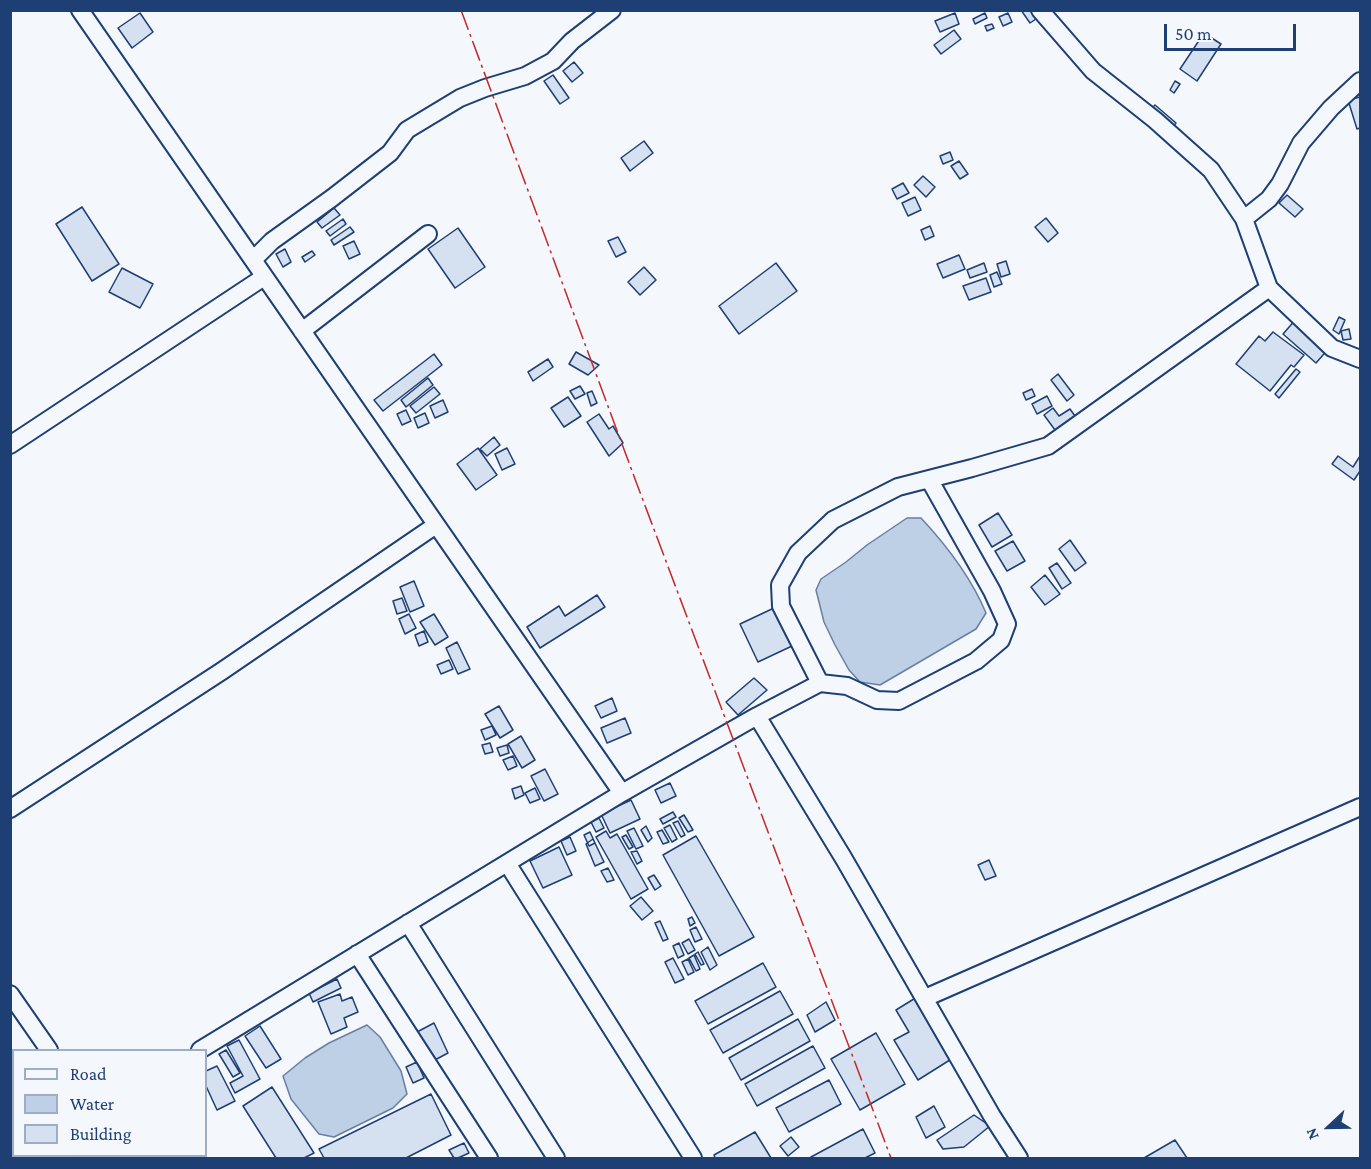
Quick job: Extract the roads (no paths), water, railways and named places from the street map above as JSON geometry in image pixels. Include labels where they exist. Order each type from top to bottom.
[{"type":"street","points":[[80,10],[622,792]]},
{"type":"street","points":[[253,260],[272,241],[390,153],[407,130],[460,98],[525,76],[553,60],[572,41],[612,10]]},
{"type":"street","points":[[1040,10],[1093,71],[1155,120],[1211,170],[1244,219],[1269,288],[1332,348],[1360,359]]},
{"type":"street","points":[[1244,219],[1269,199],[1280,184],[1301,143],[1360,81]]},
{"type":"street","points":[[302,331],[428,234]]},
{"type":"street","points":[[10,445],[264,277]]},
{"type":"street","points":[[820,683],[781,606],[780,585],[798,553],[833,520],[898,487],[1047,447],[1269,288]]},
{"type":"street","points":[[202,1049],[622,792],[820,683],[847,686],[877,700],[898,700],[976,661],[1001,640],[1007,624],[992,591],[929,479]]},
{"type":"street","points":[[10,809],[222,671],[436,525]]},
{"type":"street","points":[[757,716],[844,859],[992,1116],[1019,1158]]},
{"type":"street","points":[[925,998],[1360,807]]},
{"type":"street","points":[[507,863],[693,1158]]},
{"type":"street","points":[[408,923],[556,1158]]},
{"type":"street","points":[[357,954],[489,1158]]},
{"type":"street","points":[[10,994],[48,1049]]},
{"type":"water","points":[[907,518],[921,518],[940,540],[966,575],[986,613],[976,629],[880,685],[860,682],[849,670],[824,622],[816,590],[821,579]]},
{"type":"water","points":[[367,1025],[380,1037],[401,1071],[407,1094],[393,1108],[334,1137],[319,1134],[291,1099],[283,1076],[305,1058],[329,1043]]}]
